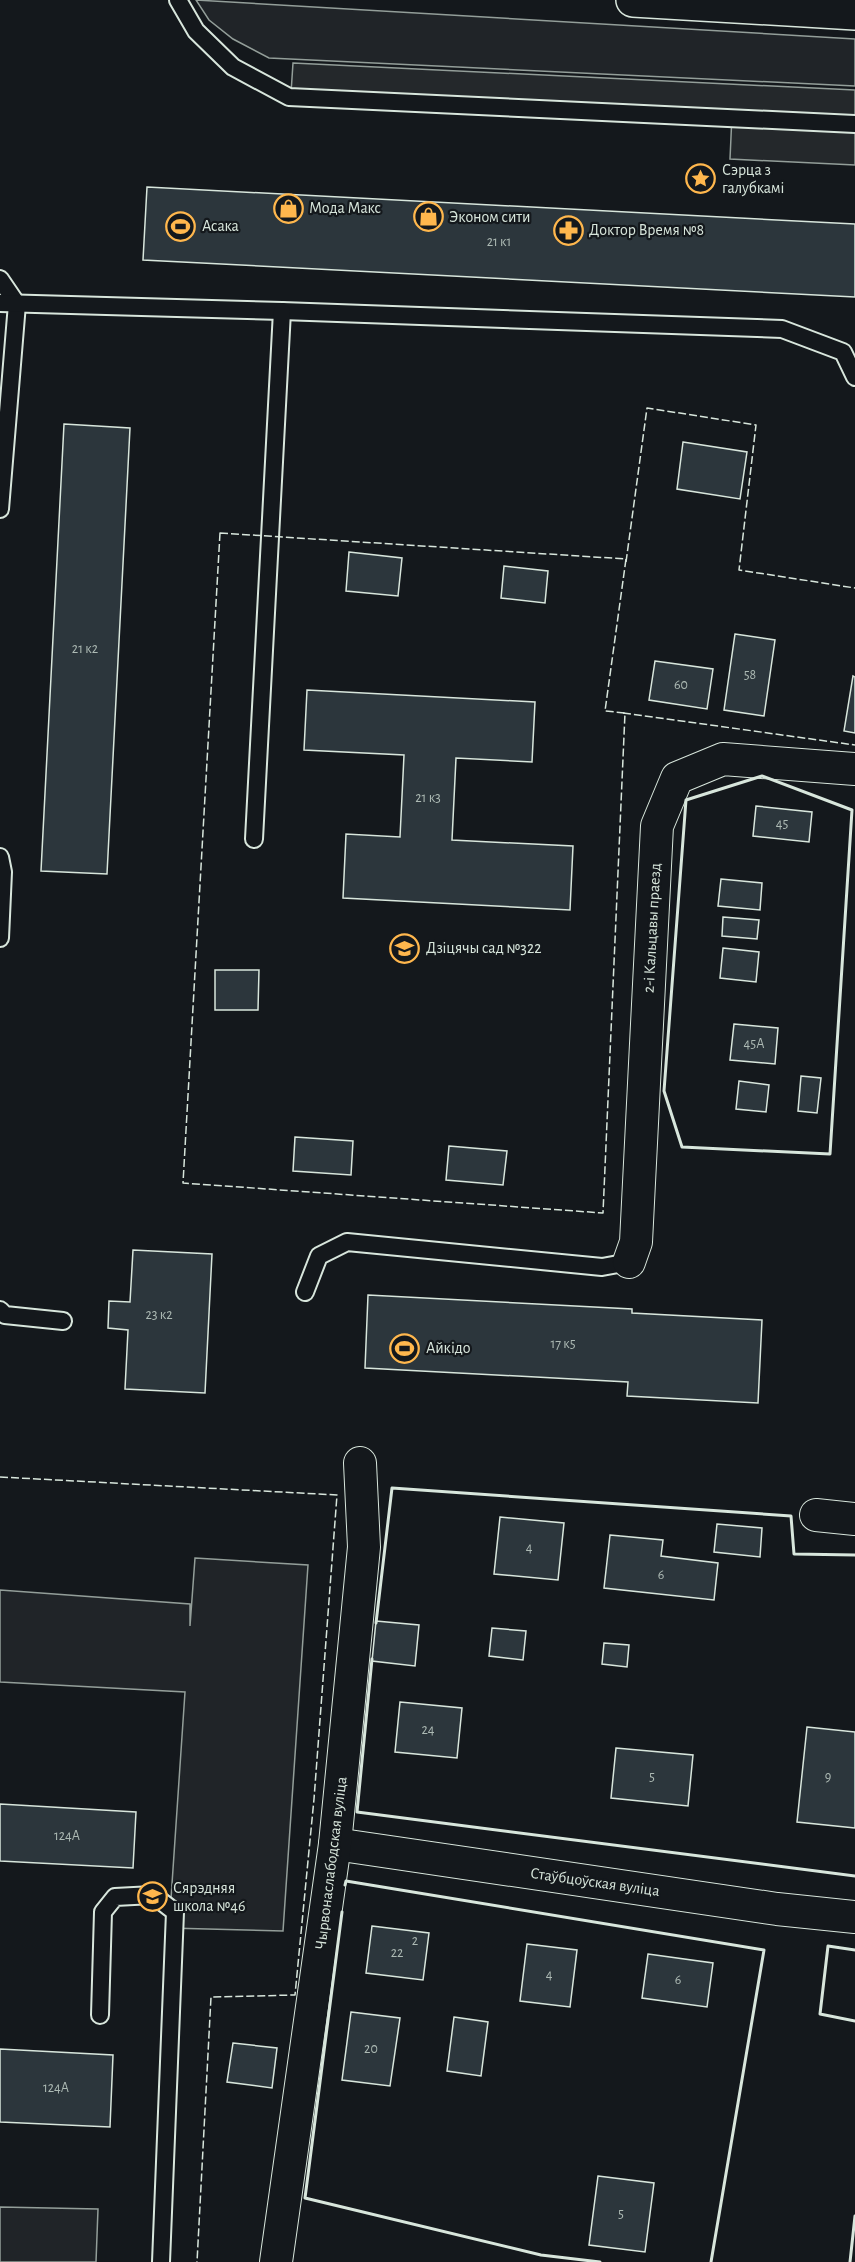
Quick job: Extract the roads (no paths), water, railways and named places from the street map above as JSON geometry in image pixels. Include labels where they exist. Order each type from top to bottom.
[{"type":"main road","points":[[633,0],[855,13]]},
{"type":"street","name":"2-і Кальцавы праезд","points":[[629,1262],[636,1242],[657,826],[677,778],[723,759],[855,770]]},
{"type":"street","name":"Чырвонаслабодская вуліца","points":[[276,2262],[335,1844],[364,1546],[360,1462]]},
{"type":"street","points":[[816,1515],[855,1519]]},
{"type":"street","name":"Стаўбцоўская вуліца","points":[[335,1844],[777,1909],[855,1917]]},
{"type":"lane","points":[[178,0],[196,31],[233,67],[289,98],[855,124]]},
{"type":"lane","points":[[0,279],[8,304],[0,509]]},
{"type":"lane","points":[[8,304],[282,311],[782,329],[843,352],[855,377]]},
{"type":"lane","points":[[254,839],[282,311]]},
{"type":"lane","points":[[0,857],[3,872],[0,938]]},
{"type":"lane","points":[[305,1292],[319,1256],[346,1242],[603,1267],[629,1262]]},
{"type":"lane","points":[[0,1310],[5,1315],[63,1321]]},
{"type":"lane","points":[[100,2015],[103,1912],[115,1897],[153,1895],[175,1912],[161,2262]]},
{"type":"place","name":"Сэрца з галубкамі","points":[[701,179]]},
{"type":"place","name":"Мода Макс","points":[[288,208]]},
{"type":"place","name":"Эконом сити","points":[[428,217]]},
{"type":"place","name":"Асака","points":[[181,226]]},
{"type":"place","name":"Доктор Время №8","points":[[568,230]]},
{"type":"place","name":"Дзіцячы сад №322","points":[[405,948]]},
{"type":"place","name":"Айкідо","points":[[405,1348]]},
{"type":"place","name":"Сярэдняя школа №46","points":[[152,1897]]}]
